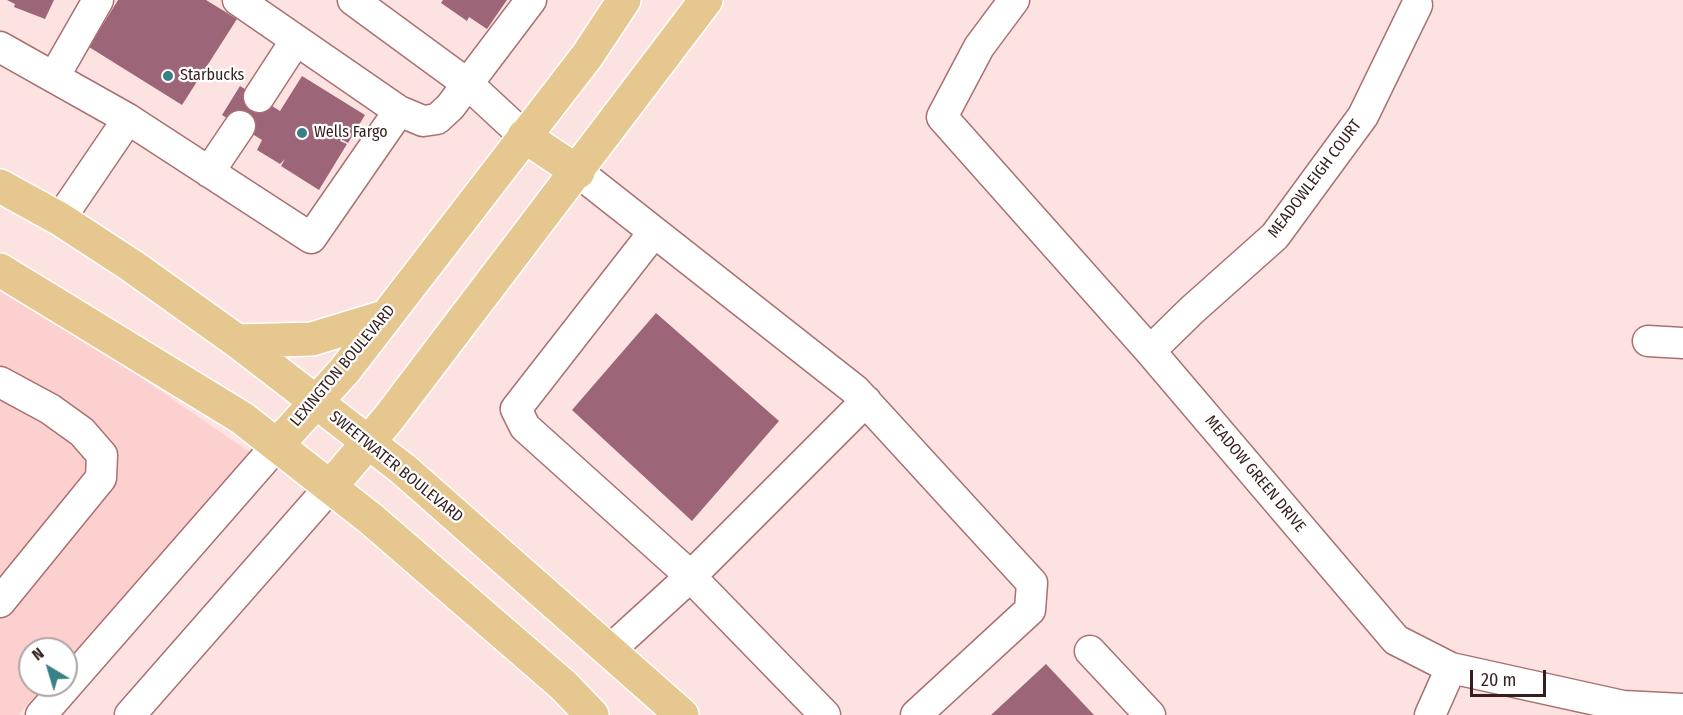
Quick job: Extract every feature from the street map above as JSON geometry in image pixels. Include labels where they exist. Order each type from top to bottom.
[{"type":"main road","name":"LEXINGTON BOULEVARD","points":[[277,445],[345,370],[587,56],[624,0]]},
{"type":"main road","points":[[330,487],[368,442],[578,172],[706,0]]},
{"type":"main road","points":[[524,135],[578,172]]},
{"type":"main road","name":"SWEETWATER BOULEVARD","points":[[0,186],[60,219],[237,341],[403,469],[682,715]]},
{"type":"main road","points":[[0,270],[242,418],[371,519],[562,685],[592,715]]},
{"type":"main road","points":[[237,341],[312,339],[384,317]]},
{"type":"street","points":[[54,77],[98,0]]},
{"type":"street","points":[[238,0],[399,111],[423,122],[436,119],[469,85],[531,0]]},
{"type":"street","points":[[353,0],[469,85],[524,135]]},
{"type":"street","name":"MEADOW GREEN DRIVE","points":[[1014,0],[979,47],[942,117],[1150,351],[1396,640],[1451,668],[1623,706],[1683,709]]},
{"type":"street","name":"MEADOWLEIGH COURT","points":[[1150,351],[1275,236],[1363,116],[1417,5]]},
{"type":"street","points":[[259,97],[296,40]]},
{"type":"street","points":[[0,47],[128,119],[311,238],[399,111]]},
{"type":"street","points":[[60,219],[128,119]]},
{"type":"street","points":[[209,172],[240,126]]},
{"type":"street","points":[[578,172],[866,401],[1032,583],[1030,610],[916,715]]},
{"type":"street","points":[[654,232],[516,409],[525,427],[691,576],[825,715]]},
{"type":"street","points":[[1648,341],[1683,343]]},
{"type":"street","points":[[0,382],[50,409],[82,432],[102,455],[101,478],[0,602]]},
{"type":"street","points":[[610,650],[691,576],[866,401]]},
{"type":"street","name":"LEXINGTON BOULEVARD","points":[[41,715],[277,445]]},
{"type":"street","points":[[130,715],[330,487]]},
{"type":"street","points":[[1090,651],[1148,714]]},
{"type":"street","points":[[1430,715],[1451,668]]},
{"type":"shaded area","points":[[0,281],[254,455],[78,649],[78,637],[18,637],[18,697],[34,697],[18,715],[0,715]]},
{"type":"building","points":[[7,0],[54,0],[45,19],[14,7],[15,4]]},
{"type":"building","name":"Starbucks","points":[[118,0],[206,0],[237,19],[182,105],[89,47]]},
{"type":"building","points":[[443,0],[507,0],[487,29],[469,17],[467,21],[441,3]]},
{"type":"building","name":"Wells Fargo","points":[[302,76],[365,115],[348,143],[341,139],[340,141],[347,144],[319,190],[281,166],[285,159],[280,164],[257,150],[262,140],[222,115],[240,86],[280,111]]},
{"type":"building","points":[[656,313],[779,421],[692,521],[572,410]]},
{"type":"building","points":[[1046,664],[1094,715],[991,715]]},
{"type":"place","name":"Starbucks","points":[[168,76]]},
{"type":"place","name":"Wells Fargo","points":[[302,133]]}]
